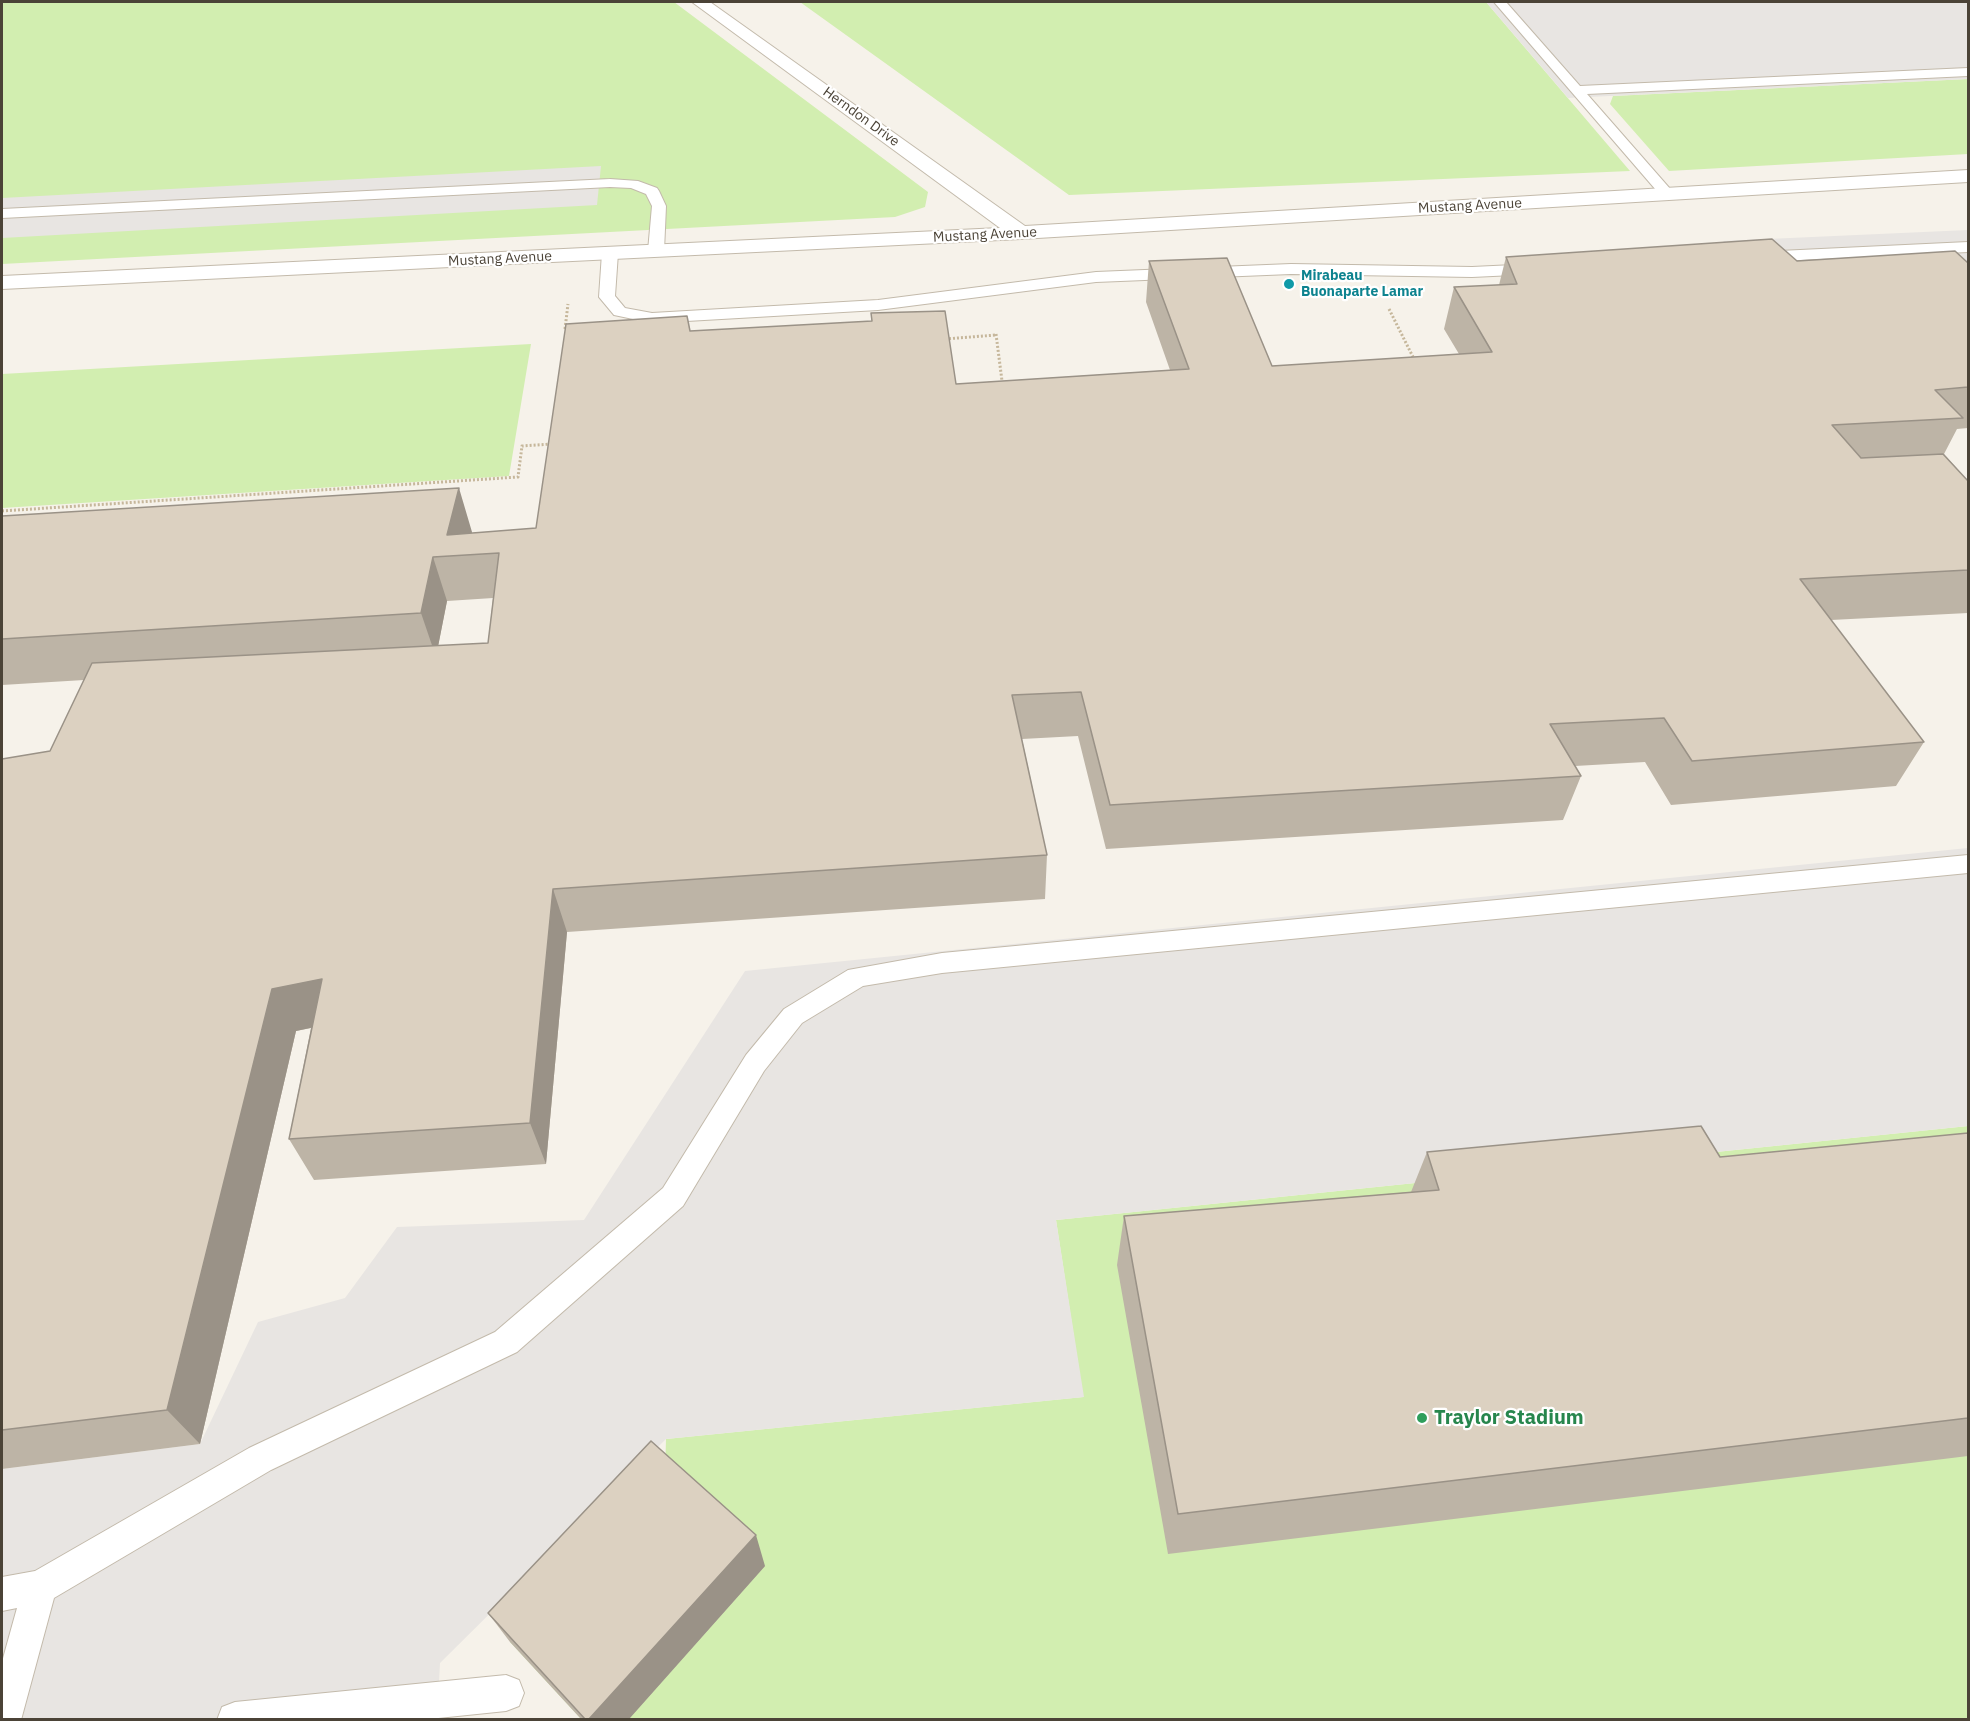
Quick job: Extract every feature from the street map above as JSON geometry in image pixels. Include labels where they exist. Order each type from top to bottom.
[{"type":"street","name":"Herndon Drive","points":[[700,2],[1021,234]]},
{"type":"street","name":"Mustang Avenue","points":[[2,283],[1021,234],[1968,176]]},
{"type":"lane","points":[[1500,2],[1579,90],[1667,194]]},
{"type":"lane","points":[[1579,90],[1968,72]]},
{"type":"lane","points":[[2,213],[633,184],[652,190],[659,206],[656,251]]},
{"type":"lane","points":[[1736,259],[1968,247]]},
{"type":"lane","points":[[610,254],[607,297],[620,312],[652,318],[878,305],[1096,277],[1129,275],[1291,269],[1472,272],[1556,268]]},
{"type":"lane","points":[[2,1594],[40,1587],[260,1459],[506,1342],[673,1197],[755,1063],[793,1016],[857,977],[942,963],[1968,864]]},
{"type":"lane","points":[[3,1719],[40,1587]]},
{"type":"lane","points":[[235,1719],[506,1693]]},
{"type":"path","points":[[945,339],[996,335]]},
{"type":"path","points":[[2,511],[518,477],[522,446],[550,444],[549,454]]},
{"type":"green space","points":[[2,2],[674,2],[928,192],[925,207],[895,217],[2,264]]},
{"type":"green space","points":[[800,2],[1486,2],[1630,171],[1069,195]]},
{"type":"green space","points":[[1968,79],[1968,154],[1669,171],[1610,104],[1613,96]]},
{"type":"green space","points":[[531,344],[509,476],[2,508],[2,374]]},
{"type":"green space","name":"Traylor Stadium","points":[[1968,1126],[1968,1719],[581,1719],[510,1642],[665,1475],[666,1439],[1083,1397],[1056,1220]]},
{"type":"shaded area","points":[[1486,2],[1968,2],[1968,79],[1568,98]]},
{"type":"shaded area","points":[[601,166],[597,205],[2,238],[2,198]]},
{"type":"shaded area","points":[[1968,230],[1968,320],[1748,270],[1723,241]]},
{"type":"shaded area","points":[[1968,848],[1968,1126],[1056,1220],[1084,1397],[666,1439],[440,1663],[437,1719],[2,1719],[2,1469],[200,1444],[258,1322],[345,1298],[397,1227],[584,1220],[745,971]]},
{"type":"building","points":[[1772,239],[1797,261],[1955,251],[1968,263],[1968,387],[1935,390],[1963,418],[1832,425],[1861,458],[1943,454],[1968,481],[1968,570],[1800,579],[1924,742],[1692,761],[1664,718],[1550,724],[1581,776],[1110,805],[1081,692],[1012,695],[1047,855],[553,889],[530,1123],[289,1139],[322,979],[272,989],[167,1410],[2,1430],[2,759],[50,751],[92,663],[488,643],[499,553],[433,557],[421,613],[2,639],[2,516],[459,488],[447,535],[536,528],[566,324],[687,316],[690,331],[872,321],[871,313],[945,311],[956,384],[1189,369],[1149,261],[1227,258],[1272,366],[1492,352],[1454,287],[1517,284],[1506,257]]},
{"type":"building","points":[[1701,1126],[1720,1157],[1968,1133],[1968,1418],[1178,1514],[1124,1216],[1439,1190],[1427,1152]]},
{"type":"building","points":[[651,1441],[756,1535],[589,1719],[585,1719],[488,1613]]},
{"type":"place","name":"Mirabeau Buonaparte Lamar","points":[[1289,284]]},
{"type":"place","name":"Traylor Stadium","points":[[1422,1418]]}]
